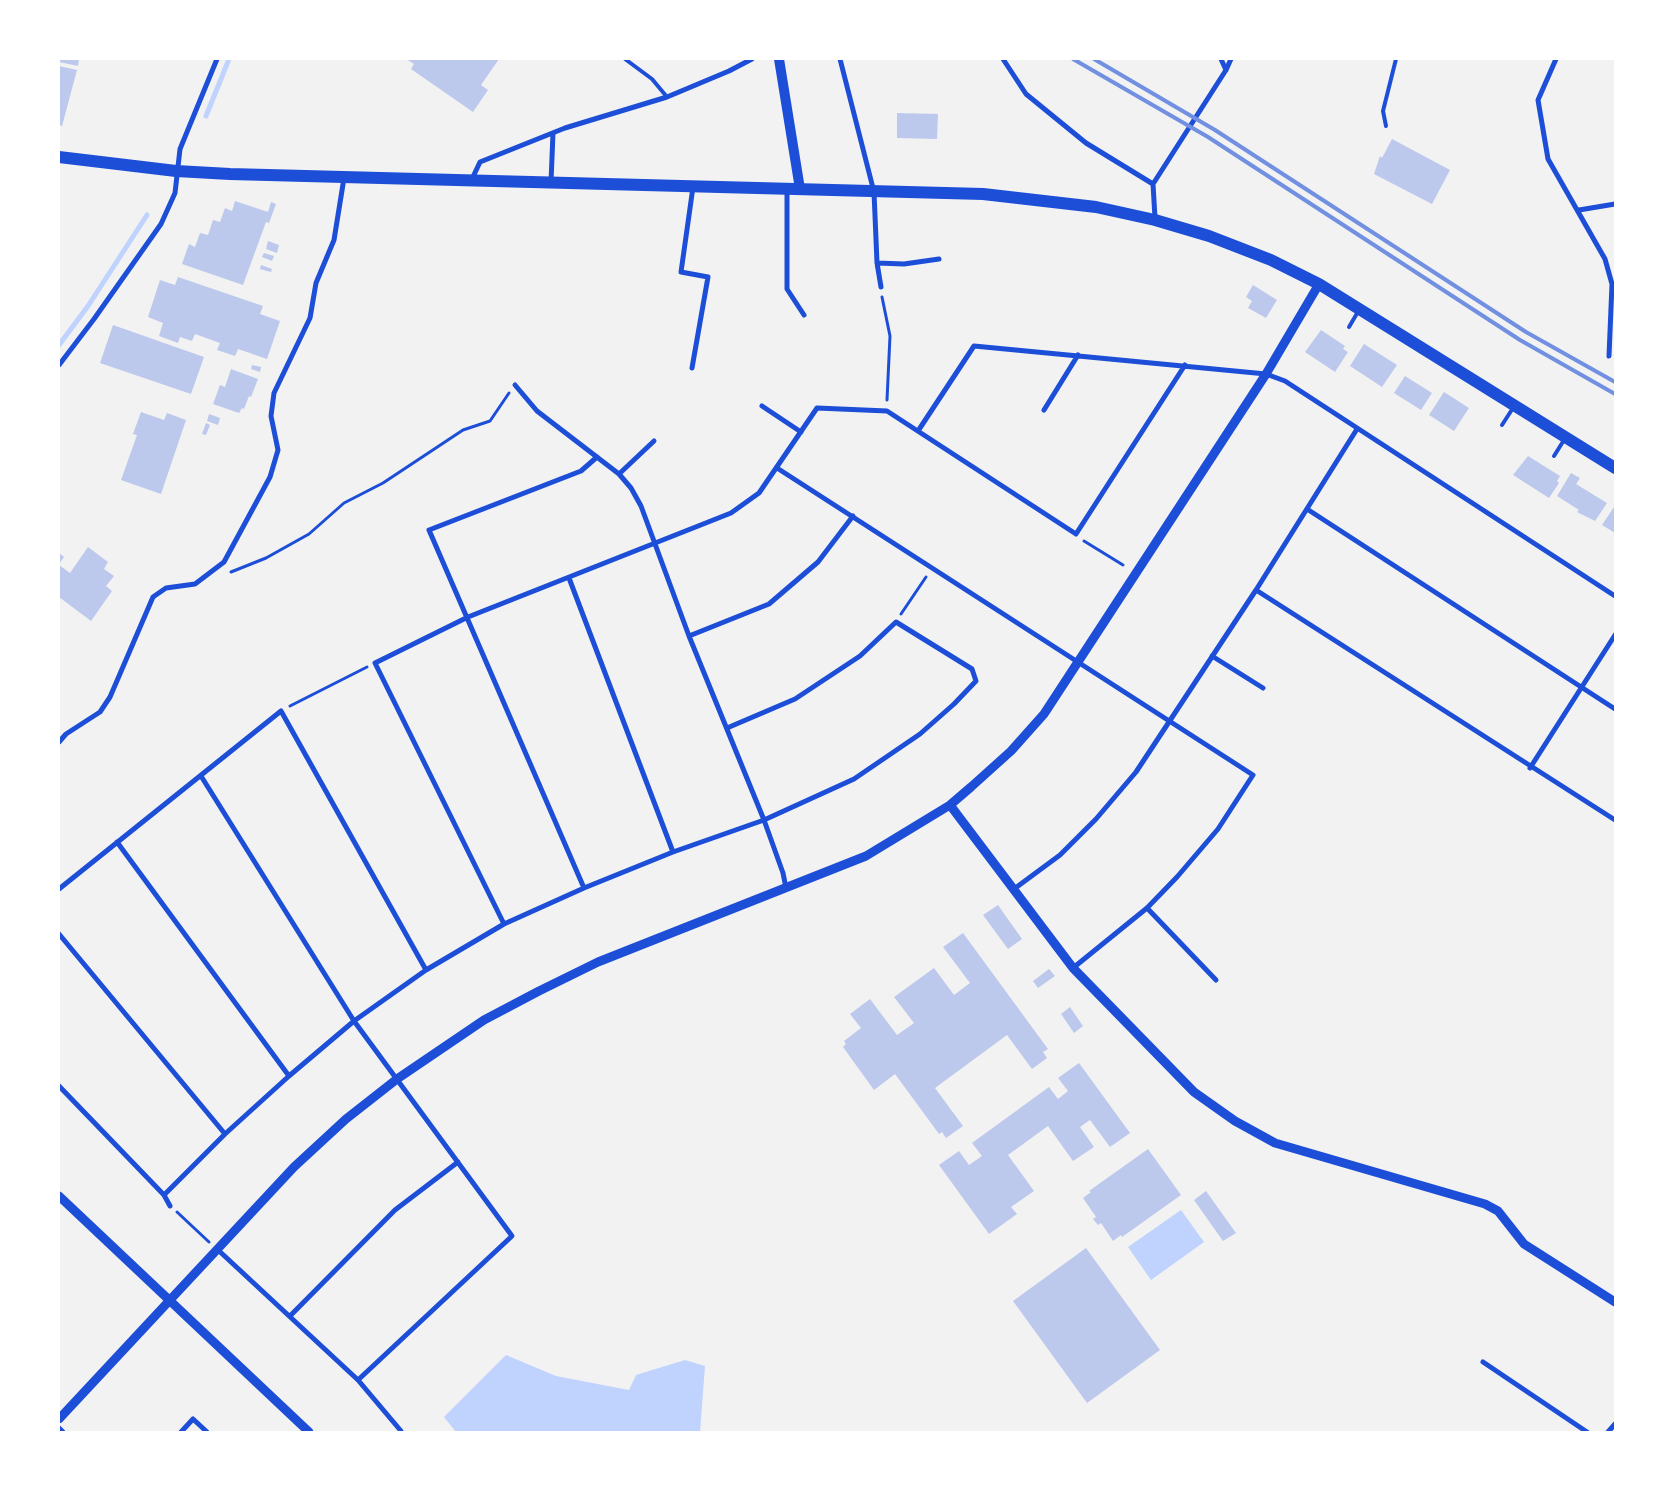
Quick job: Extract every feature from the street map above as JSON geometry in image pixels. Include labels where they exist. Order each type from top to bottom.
[{"type":"main road","points":[[779,59],[800,189]]},
{"type":"main road","points":[[59,157],[176,171],[983,194],[1096,207],[1155,220],[1209,236],[1271,260],[1319,284],[1615,468]]},
{"type":"street","points":[[59,365],[94,320],[161,224],[176,193],[176,171],[180,149],[217,59]]},
{"type":"street","points":[[472,180],[480,162],[553,133],[667,97],[729,71],[752,59]]},
{"type":"street","points":[[840,59],[874,192],[880,287]]},
{"type":"street","points":[[1003,59],[1026,94],[1086,143],[1153,184]]},
{"type":"street","points":[[1221,59],[1226,70]]},
{"type":"street","points":[[1155,220],[1153,184],[1226,70],[1231,59]]},
{"type":"street","points":[[1556,59],[1538,100],[1548,159],[1579,210],[1605,259],[1612,284],[1613,328],[1609,356]]},
{"type":"street","points":[[550,183],[553,133]]},
{"type":"street","points":[[59,742],[66,734],[100,712],[110,697],[153,597],[166,588],[194,584],[224,562],[270,477],[278,450],[271,416],[274,393],[310,318],[316,283],[334,240],[344,177]]},
{"type":"street","points":[[692,368],[708,277],[681,272],[693,186]]},
{"type":"street","points":[[787,189],[787,289],[804,315]]},
{"type":"street","points":[[1579,210],[1615,204]]},
{"type":"street","points":[[877,263],[904,264],[939,259]]},
{"type":"street","points":[[59,1419],[294,1167],[346,1119],[397,1079],[484,1020],[573,974],[704,918],[866,856],[950,805],[1011,751],[1038,722],[1080,662],[1266,374],[1319,284]]},
{"type":"street","points":[[918,431],[974,346],[1266,374],[1285,381],[1615,596]]},
{"type":"street","points":[[1044,410],[1078,355]]},
{"type":"street","points":[[504,924],[375,663],[468,617],[731,514],[759,493],[817,408],[887,411],[1076,534],[1185,365]]},
{"type":"street","points":[[515,385],[537,411],[619,474],[631,488],[641,506],[689,636],[764,820],[783,873],[786,888]]},
{"type":"street","points":[[762,406],[801,432]]},
{"type":"street","points":[[1014,889],[1060,855],[1096,819],[1136,772],[1256,590],[1357,429]]},
{"type":"street","points":[[619,474],[654,441]]},
{"type":"street","points":[[584,888],[429,530],[581,471],[597,457]]},
{"type":"street","points":[[777,468],[1253,775],[1218,829],[1147,908],[1073,968]]},
{"type":"street","points":[[1307,509],[1615,709]]},
{"type":"street","points":[[689,636],[769,604],[818,562],[853,516]]},
{"type":"street","points":[[569,578],[672,852]]},
{"type":"street","points":[[1256,590],[1530,768],[1615,820]]},
{"type":"street","points":[[164,1195],[225,1134],[354,1021],[426,970],[504,924],[584,888],[672,852],[764,820],[854,779],[920,734],[954,704],[976,681],[972,669],[896,622],[860,656],[796,699],[727,728]]},
{"type":"street","points":[[1530,768],[1615,635]]},
{"type":"street","points":[[1212,656],[1263,688]]},
{"type":"street","points":[[59,889],[280,711],[426,970]]},
{"type":"street","points":[[201,776],[354,1021],[512,1236],[358,1380]]},
{"type":"street","points":[[950,805],[1073,968],[1194,1092],[1235,1121],[1284,1146],[1460,1195],[1485,1204],[1498,1211],[1524,1244],[1615,1302]]},
{"type":"street","points":[[117,842],[290,1076]]},
{"type":"street","points":[[1147,908],[1216,980]]},
{"type":"street","points":[[59,934],[225,1134]]},
{"type":"street","points":[[59,1086],[164,1195],[170,1206]]},
{"type":"street","points":[[290,1316],[395,1210],[458,1162]]},
{"type":"street","points":[[59,1196],[310,1432]]},
{"type":"street","points":[[217,1249],[358,1380],[401,1431]]},
{"type":"street","points":[[1483,1362],[1587,1432]]},
{"type":"street","points":[[181,1432],[193,1419],[207,1432]]},
{"type":"street","points":[[1608,1432],[1615,1424]]},
{"type":"street","points":[[59,1428],[63,1432]]},
{"type":"lane","points":[[625,59],[652,79],[667,97]]},
{"type":"lane","points":[[1386,126],[1383,111],[1396,59]]},
{"type":"lane","points":[[1349,327],[1360,308]]},
{"type":"lane","points":[[1502,425],[1515,406]]},
{"type":"lane","points":[[1554,456],[1565,438]]},
{"type":"path","points":[[880,287],[890,336],[887,411]]},
{"type":"path","points":[[226,574],[266,558],[309,534],[344,503],[382,483],[462,430],[490,421],[515,385]]},
{"type":"path","points":[[1076,534],[1123,565]]},
{"type":"path","points":[[896,622],[926,577]]},
{"type":"path","points":[[280,711],[375,663]]},
{"type":"path","points":[[170,1206],[217,1249]]},
{"type":"water","points":[[1181,1210],[1204,1242],[1151,1280],[1128,1247]]},
{"type":"water","points":[[506,1355],[556,1376],[629,1390],[636,1375],[685,1360],[705,1366],[700,1432],[456,1432],[444,1417]]},
{"type":"building","points":[[59,59],[79,59],[78,66],[59,62]]},
{"type":"building","points":[[406,59],[499,59],[481,85],[488,90],[473,112],[411,69],[414,64]]},
{"type":"building","points":[[59,66],[77,70],[62,126],[59,125]]},
{"type":"building","points":[[897,113],[938,114],[937,139],[897,138]]},
{"type":"building","points":[[1392,139],[1450,170],[1432,204],[1374,174],[1380,156],[1382,158]]},
{"type":"building","points":[[235,201],[268,212],[271,202],[276,204],[269,223],[266,222],[243,285],[182,264],[189,244],[195,247],[200,233],[208,235],[213,220],[220,222],[225,208],[232,211]]},
{"type":"building","points":[[268,241],[279,245],[277,253],[266,249]]},
{"type":"building","points":[[264,253],[274,256],[272,261],[262,257]]},
{"type":"building","points":[[261,265],[272,269],[271,272],[260,269]]},
{"type":"building","points":[[178,277],[263,306],[260,314],[280,321],[267,359],[238,349],[235,356],[217,350],[220,343],[195,334],[192,341],[180,337],[178,343],[159,336],[163,323],[148,317],[160,280],[175,285]]},
{"type":"building","points":[[1253,285],[1277,300],[1266,318],[1248,308],[1252,301],[1246,297]]},
{"type":"building","points":[[113,325],[204,357],[191,394],[100,363]]},
{"type":"building","points":[[1321,330],[1345,346],[1343,349],[1348,352],[1335,372],[1305,352]]},
{"type":"building","points":[[1364,344],[1397,365],[1382,387],[1350,366]]},
{"type":"building","points":[[252,365],[261,367],[260,372],[251,369]]},
{"type":"building","points":[[231,369],[258,379],[251,397],[249,396],[244,409],[242,408],[239,413],[213,404],[220,385],[225,387]]},
{"type":"building","points":[[1405,376],[1432,393],[1421,410],[1394,393]]},
{"type":"building","points":[[1444,392],[1469,408],[1454,431],[1429,415]]},
{"type":"building","points":[[141,412],[164,420],[167,413],[186,420],[161,494],[121,480],[137,435],[133,434]]},
{"type":"building","points":[[209,414],[220,418],[218,425],[207,421]]},
{"type":"building","points":[[206,423],[210,425],[206,435],[202,434]]},
{"type":"building","points":[[1528,456],[1560,476],[1557,481],[1559,483],[1549,498],[1513,475]]},
{"type":"building","points":[[1571,473],[1580,478],[1576,484],[1607,503],[1595,521],[1577,512],[1579,510],[1557,496]]},
{"type":"building","points":[[1615,508],[1615,533],[1602,525]]},
{"type":"building","points":[[88,547],[108,562],[104,569],[114,576],[106,586],[112,591],[91,621],[59,597],[59,565],[70,573]]},
{"type":"building","points":[[59,553],[64,557],[59,564]]},
{"type":"building","points":[[998,905],[1022,939],[1008,949],[983,915]]},
{"type":"building","points":[[963,933],[1048,1049],[1043,1052],[1047,1058],[1032,1069],[1007,1035],[935,1088],[963,1126],[946,1138],[942,1132],[939,1134],[895,1074],[874,1090],[843,1047],[846,1044],[844,1041],[861,1028],[850,1014],[870,999],[897,1035],[914,1023],[894,997],[934,968],[954,995],[970,983],[943,947]]},
{"type":"building","points":[[1049,969],[1055,976],[1038,988],[1033,981]]},
{"type":"building","points":[[1070,1007],[1083,1026],[1074,1033],[1061,1014]]},
{"type":"building","points":[[1079,1063],[1130,1133],[1110,1147],[1090,1120],[1080,1127],[1094,1147],[1073,1161],[1048,1126],[1008,1155],[1034,1191],[1011,1207],[1017,1214],[989,1234],[939,1165],[959,1151],[969,1165],[982,1156],[972,1143],[1049,1087],[1058,1099],[1068,1091],[1058,1078]]},
{"type":"building","points":[[1148,1149],[1181,1195],[1122,1237],[1121,1235],[1113,1241],[1101,1223],[1098,1225],[1093,1219],[1096,1217],[1083,1198],[1091,1192],[1089,1191]]},
{"type":"building","points":[[1206,1191],[1236,1233],[1223,1241],[1194,1200]]},
{"type":"building","points":[[1086,1248],[1160,1350],[1087,1403],[1013,1301]]},
{"type":"waterway","points":[[206,116],[229,59]]},
{"type":"waterway","points":[[59,345],[88,306],[147,215]]},
{"type":"railway","points":[[1073,59],[1208,137],[1520,340],[1615,394]]},
{"type":"railway","points":[[1094,59],[1215,130],[1526,332],[1615,382]]}]
